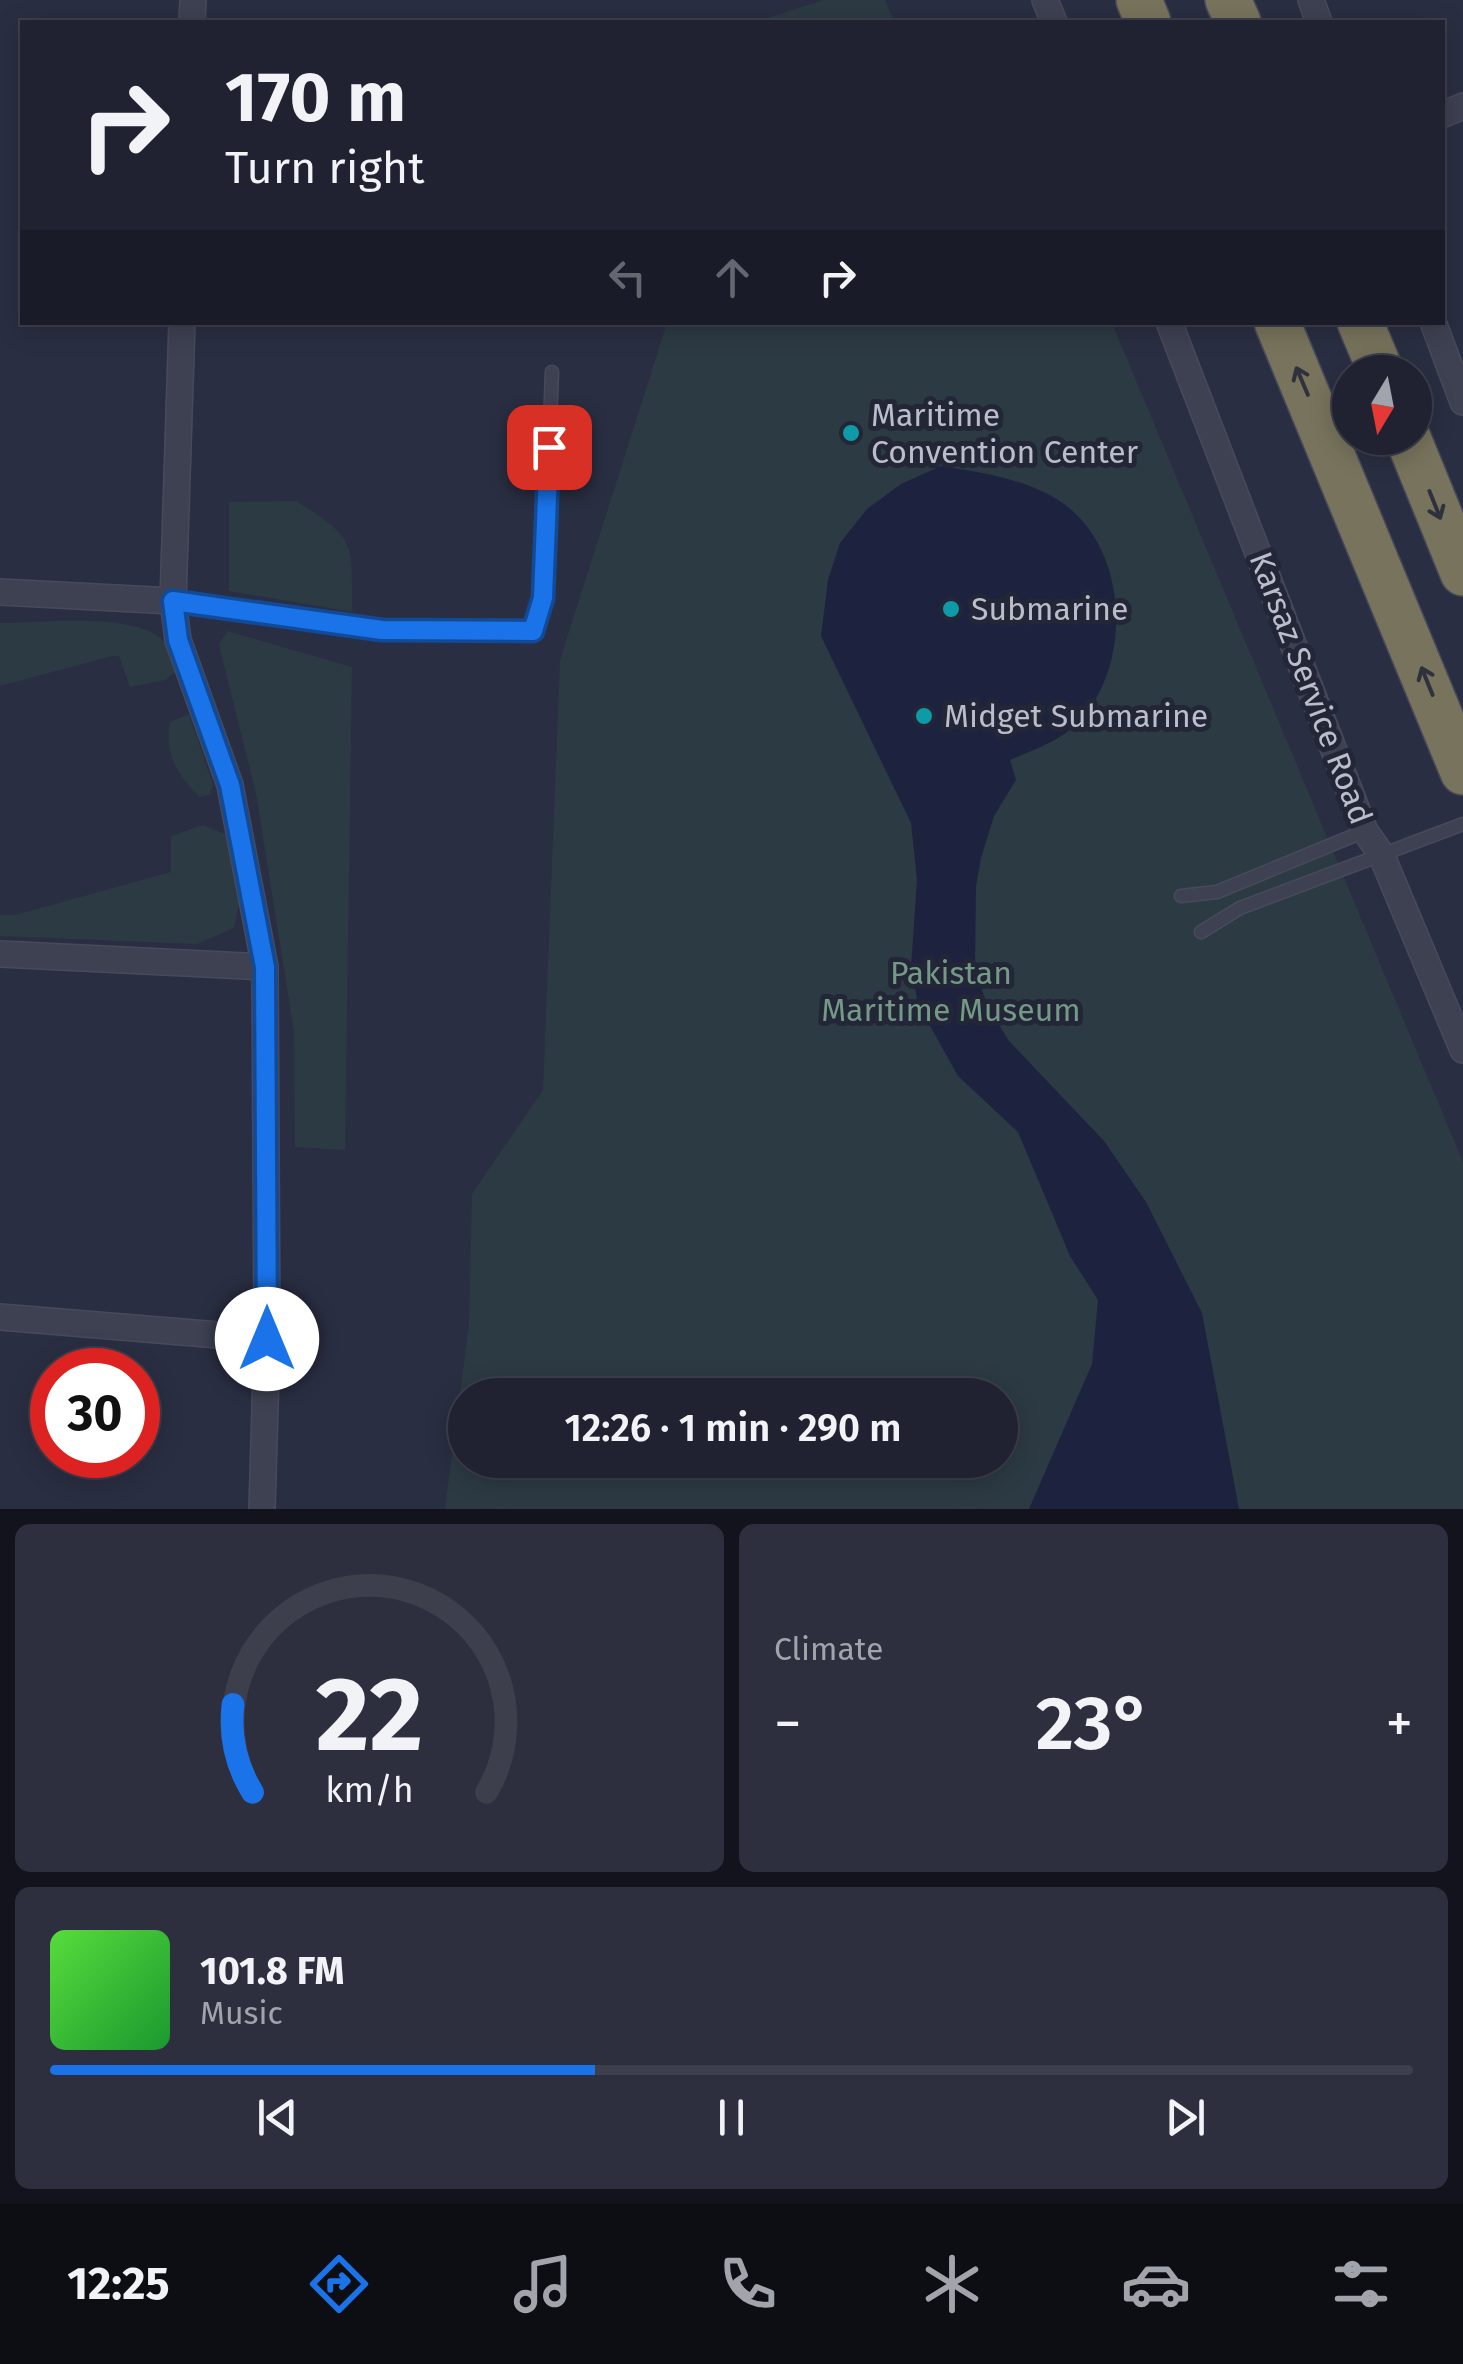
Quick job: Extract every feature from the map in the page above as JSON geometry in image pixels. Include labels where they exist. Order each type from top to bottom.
[{"type":"highway","points":[[1278,325],[1463,772]]},
{"type":"highway","points":[[1361,325],[1374,355]]},
{"type":"highway","points":[[1415,455],[1463,573]]},
{"type":"street","points":[[182,325],[173,601],[178,640],[230,785],[265,967],[267,1339],[262,1509]]},
{"type":"street","name":"Karsaz Service Road","points":[[1170,325],[1365,831],[1380,854],[1463,1050]]},
{"type":"street","points":[[1433,325],[1463,402]]},
{"type":"street","points":[[0,592],[173,601]]},
{"type":"street","points":[[0,954],[265,967]]},
{"type":"street","points":[[0,1316],[267,1339]]},
{"type":"lane","points":[[173,601],[382,630],[533,631],[543,598],[552,372]]},
{"type":"lane","points":[[1202,932],[1240,908],[1463,824]]},
{"type":"lane","points":[[1182,896],[1217,892],[1365,831]]},
{"type":"green space","points":[[823,0],[885,0],[893,20],[762,20]]},
{"type":"green space","name":"Pakistan Maritime Museum","points":[[1113,325],[1463,1162],[1463,1509],[445,1509],[449,1478],[1018,1478],[1018,1378],[462,1378],[469,1324],[472,1194],[543,1090],[560,660],[666,326]]},
{"type":"green space","points":[[296,501],[341,534],[347,544],[352,570],[352,612],[229,591],[229,502]]},
{"type":"green space","points":[[86,621],[131,626],[164,641],[179,669],[165,680],[130,687],[119,656],[112,656],[0,686],[0,623]]},
{"type":"green space","points":[[227,631],[352,667],[345,1150],[295,1147],[294,1032],[256,793],[219,645]]},
{"type":"green space","points":[[189,714],[213,785],[210,794],[200,797],[179,772],[169,743],[170,722]]},
{"type":"green space","points":[[203,825],[225,834],[242,889],[234,928],[197,944],[0,936],[0,915],[15,915],[171,872],[171,836]]},
{"type":"water","points":[[941,466],[1021,483],[1064,504],[1085,524],[1101,549],[1111,577],[1116,607],[1115,638],[1098,695],[1066,733],[1010,760],[1016,780],[994,816],[976,886],[975,972],[989,1009],[1009,1041],[1104,1141],[1146,1202],[1202,1313],[1239,1509],[1029,1509],[1092,1364],[1098,1300],[1070,1256],[1018,1132],[958,1076],[918,1004],[911,967],[917,880],[911,823],[821,636],[828,580],[840,543],[867,509],[901,484]]},
{"type":"place","name":"Maritime Convention Center","points":[[851,433]]},
{"type":"place","name":"Submarine","points":[[951,609]]},
{"type":"place","name":"Midget Submarine","points":[[924,716]]},
{"type":"route","points":[[267,1339],[265,967],[230,785],[178,640],[173,601],[382,630],[533,631],[543,598],[549,447]]}]
